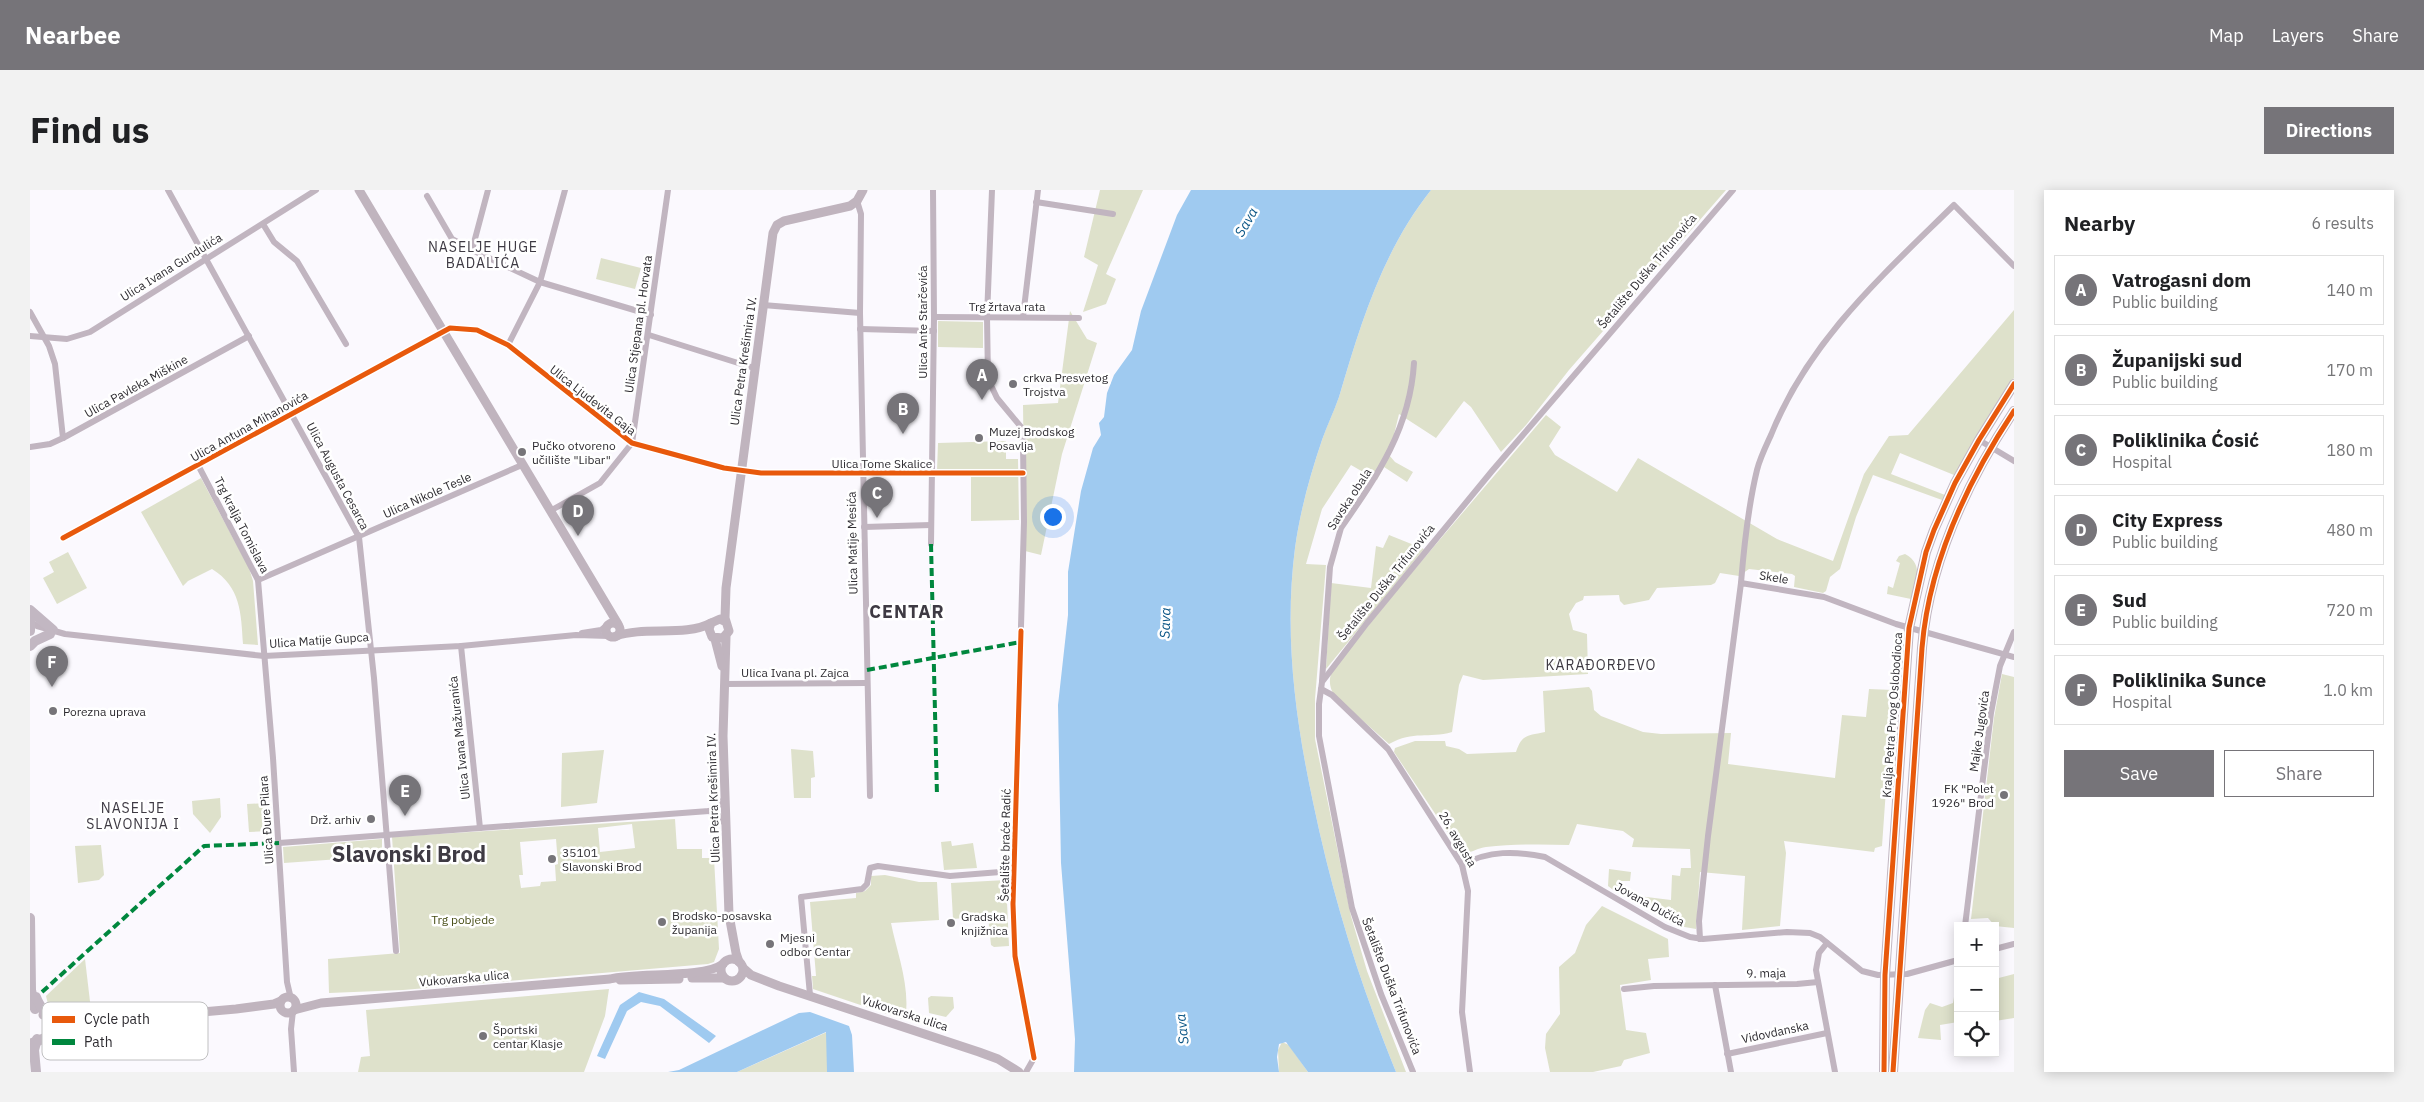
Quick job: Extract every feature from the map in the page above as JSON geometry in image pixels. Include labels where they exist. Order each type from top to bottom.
[{"type":"main road","points":[[359,190],[618,625],[620,632],[613,636],[606,633],[608,616],[599,594]]},
{"type":"main road","name":"Ulica Petra Krešimira IV.","points":[[726,622],[726,588],[740,472],[773,233],[777,225],[790,219],[846,207],[859,195]]},
{"type":"main road","name":"Kralja Petra Prvog Oslobodioca","points":[[1883,1072],[1885,976],[1909,628],[1922,568],[1934,530],[1955,483],[2014,384]]},
{"type":"main road","name":"Kralja Petra Prvog Oslobodioca","points":[[1893,1072],[1924,632],[1930,597],[1958,508],[1991,447],[2014,411]]},
{"type":"main road","name":"Ulica Petra Krešimira IV.","points":[[712,622],[726,588]]},
{"type":"main road","points":[[30,610],[52,632],[35,641],[30,646]]},
{"type":"main road","points":[[720,619],[726,622],[729,628],[726,637],[713,637],[709,629],[712,622],[720,619]]},
{"type":"main road","points":[[30,621],[30,632]]},
{"type":"main road","points":[[606,625],[613,622],[618,625]]},
{"type":"main road","name":"Ulica Matije Gupca","points":[[613,636],[648,630],[678,629],[712,622]]},
{"type":"main road","name":"Ulica Matije Gupca","points":[[618,625],[648,630]]},
{"type":"main road","name":"Ulica Matije Gupca","points":[[678,629],[713,637]]},
{"type":"main road","name":"Ulica Petra Krešimira IV.","points":[[713,637],[724,682]]},
{"type":"main road","name":"Ulica Petra Krešimira IV.","points":[[724,963],[728,951],[729,915],[724,682],[726,637]]},
{"type":"main road","name":"Ulica Petra Krešimira IV.","points":[[729,915],[736,953],[741,965]]},
{"type":"main road","points":[[30,918],[31,998],[35,1010]]},
{"type":"main road","points":[[732,959],[741,965],[742,976],[730,981],[724,978],[721,971],[724,963],[732,959]]},
{"type":"main road","name":"Vukovarska ulica","points":[[236,1009],[289,1011],[320,1003],[708,970],[724,963]]},
{"type":"main road","name":"Vukovarska ulica","points":[[741,965],[751,975],[779,986],[979,1052],[998,1059],[1019,1072]]},
{"type":"main road","points":[[31,976],[36,998],[42,1007]]},
{"type":"main road","name":"Vukovarska ulica","points":[[610,979],[633,981],[724,978]]},
{"type":"main road","name":"Vukovarska ulica","points":[[736,980],[779,986]]},
{"type":"main road","points":[[287,1000],[289,1011],[280,1008],[287,1000]]},
{"type":"main road","name":"Vukovarska ulica","points":[[208,1011],[274,1004],[287,1000],[320,1003]]},
{"type":"main road","points":[[37,1072],[38,1041]]},
{"type":"street","name":"Ulica Augusta Cesarca","points":[[168,190],[359,537],[387,835]]},
{"type":"street","name":"Ulica Ivana Gundulića","points":[[30,336],[67,339],[90,332],[316,190]]},
{"type":"street","points":[[472,250],[488,190]]},
{"type":"street","points":[[508,345],[540,282],[565,190]]},
{"type":"street","name":"Ulica Stjepana pl. Horvata","points":[[550,511],[600,484],[632,443],[668,190]]},
{"type":"street","name":"Ulica Ante Starčevića","points":[[931,544],[934,331],[933,190]]},
{"type":"street","name":"Šetalište braće Radić","points":[[992,190],[987,317],[988,379],[998,398],[1021,427],[1024,473],[1021,642],[1013,871],[1015,956],[1034,1058],[1026,1072]]},
{"type":"street","points":[[1023,318],[1038,190]]},
{"type":"street","name":"Šetalište Duška Trifunovića","points":[[1413,1072],[1381,994],[1352,908],[1321,749],[1319,704],[1321,686],[1367,622],[1486,478],[1733,190]]},
{"type":"street","name":"Ulica Matije Mesića","points":[[859,195],[862,214],[860,329],[870,796]]},
{"type":"street","points":[[428,196],[452,239],[472,250],[540,282],[651,315]]},
{"type":"street","points":[[1036,202],[1113,214]]},
{"type":"street","points":[[1740,583],[1746,532],[1757,469],[1777,419],[1802,371],[1833,330],[1870,288],[1954,205],[2014,266]]},
{"type":"street","points":[[263,224],[274,242],[297,261],[346,344]]},
{"type":"street","points":[[763,305],[860,313]]},
{"type":"street","points":[[30,312],[55,364],[63,438]]},
{"type":"street","name":"Trg žrtava rata","points":[[934,317],[1079,318]]},
{"type":"street","name":"Ulica Ljudevita Gaja","points":[[444,330],[457,328],[477,330],[508,345],[632,443],[740,472]]},
{"type":"street","points":[[860,329],[934,331]]},
{"type":"street","name":"Ulica Antuna Mihanovića","points":[[63,538],[444,330]]},
{"type":"street","points":[[648,335],[754,368]]},
{"type":"street","name":"Ulica Pavleka Miškine","points":[[30,446],[50,444],[63,438],[249,336]]},
{"type":"street","name":"Savska obala","points":[[1321,686],[1330,567],[1337,538],[1341,528],[1390,455],[1398,436],[1413,376],[1414,364]]},
{"type":"street","points":[[1979,440],[2014,461]]},
{"type":"street","name":"Trg kralja Tomislava","points":[[198,465],[258,580],[264,656]]},
{"type":"street","name":"Ulica Nikole Tesle","points":[[258,580],[522,465]]},
{"type":"street","name":"Ulica Tome Skalice","points":[[740,472],[863,474],[1024,473]]},
{"type":"street","points":[[864,528],[931,525]]},
{"type":"street","name":"Skele","points":[[1700,939],[1701,895],[1740,583],[1824,597],[1909,628],[2014,657]]},
{"type":"street","name":"Ulica Matije Gupca","points":[[30,621],[52,632]]},
{"type":"street","name":"Ulica Matije Gupca","points":[[30,632],[52,632],[264,656],[371,649],[461,646],[576,635],[600,630],[606,625]]},
{"type":"street","name":"Majke Jugovića","points":[[1965,922],[1991,713],[2000,666],[2014,632]]},
{"type":"street","name":"Ulica Matije Gupca","points":[[576,635],[613,636]]},
{"type":"street","name":"Ulica Ivana Mažuranića","points":[[461,646],[480,828]]},
{"type":"street","name":"Ulica Đure Pilara","points":[[264,656],[279,843],[287,1000]]},
{"type":"street","name":"Ulica Ivana pl. Zajca","points":[[724,682],[867,683]]},
{"type":"street","name":"26. avgusta","points":[[1321,686],[1388,749],[1462,865],[1468,891],[1462,1012],[1470,1072]]},
{"type":"street","points":[[279,843],[709,811],[726,798]]},
{"type":"street","points":[[709,811],[718,815],[726,827]]},
{"type":"street","points":[[387,835],[396,951]]},
{"type":"street","name":"Jovana Dučića","points":[[1462,865],[1487,853],[1527,854],[1545,857],[1665,927],[1690,937],[1700,939],[1802,931],[1814,934],[1862,971],[1885,976],[1900,975],[1954,961]]},
{"type":"street","points":[[810,995],[800,897],[862,889],[868,884],[868,871],[873,866],[950,876],[1013,871]]},
{"type":"street","name":"Vidovdanska","points":[[1827,943],[1816,959],[1818,982],[1835,1072]]},
{"type":"street","points":[[1999,948],[2014,944]]},
{"type":"street","name":"9. maja","points":[[1624,989],[1818,982]]},
{"type":"street","points":[[1715,985],[1731,1072]]},
{"type":"street","points":[[289,1011],[294,1072]]},
{"type":"street","name":"Vidovdanska","points":[[1727,1054],[1827,1033]]},
{"type":"green space","points":[[1100,190],[1143,190],[1106,274],[1116,279],[1106,304],[1083,312],[1098,265],[1084,257]]},
{"type":"green space","points":[[1431,190],[1726,190],[1569,370],[1526,425],[1501,452],[1471,407],[1464,401],[1436,438],[1399,414],[1389,455],[1395,462],[1413,472],[1407,482],[1384,467],[1377,480],[1351,465],[1322,509],[1306,564],[1326,565],[1315,699],[1315,739],[1351,916],[1367,971],[1406,1072],[1396,1072],[1370,1005],[1348,939],[1329,872],[1313,802],[1301,739],[1293,676],[1291,644],[1292,580],[1297,534],[1310,480],[1365,315],[1386,263],[1399,238]]},
{"type":"green space","points":[[601,258],[641,268],[635,289],[596,279]]},
{"type":"green space","points":[[2014,310],[2014,378],[1954,475],[1900,453],[1891,474],[1945,495],[1942,500],[1873,475],[1856,517],[1840,569],[1830,577],[1826,591],[1823,593],[1794,587],[1795,576],[1792,574],[1749,569],[1739,576],[1720,573],[1715,583],[1711,585],[1657,588],[1649,600],[1624,605],[1620,601],[1619,595],[1584,596],[1583,600],[1576,603],[1569,614],[1573,630],[1587,634],[1588,674],[1483,680],[1463,675],[1459,685],[1452,732],[1443,734],[1406,737],[1389,744],[1334,695],[1330,682],[1334,668],[1402,584],[1546,415],[1561,427],[1549,446],[1555,455],[1617,492],[1638,458],[1777,539],[1833,561],[1864,474],[1889,436],[1908,435]]},
{"type":"green space","points":[[1070,311],[1087,339],[1097,343],[1062,454],[1041,555],[1025,551],[1023,405],[1058,403]]},
{"type":"green space","points":[[938,321],[983,322],[983,348],[938,347]]},
{"type":"green space","points":[[1006,441],[1006,459],[1018,459],[1019,520],[971,521],[971,472],[937,471],[938,443]]},
{"type":"green space","points":[[201,478],[249,568],[253,581],[258,645],[243,644],[238,602],[234,592],[222,576],[212,569],[188,581],[183,586],[141,512]]},
{"type":"green space","points":[[1389,535],[1424,549],[1326,669],[1331,583],[1371,588],[1376,546],[1383,548]]},
{"type":"green space","points":[[68,552],[87,588],[57,604],[43,578],[54,572],[49,562]]},
{"type":"green space","points":[[1905,554],[1911,558],[1917,568],[1911,599],[1887,594],[1888,586],[1893,588],[1900,563],[1896,561],[1899,556]]},
{"type":"green space","name":"FK \"Polet 1926\" Brod","points":[[2002,674],[2014,677],[2014,928],[1999,926],[1999,922],[1992,922],[1988,918],[1971,919],[1994,718]]},
{"type":"green space","points":[[1589,687],[1592,691],[1594,710],[1601,716],[1643,732],[1661,734],[1731,733],[1728,764],[1835,778],[1842,715],[1866,717],[1869,689],[1893,690],[1882,846],[1875,848],[1874,852],[1784,841],[1786,853],[1780,926],[1742,930],[1745,876],[1700,872],[1696,929],[1679,926],[1616,892],[1608,886],[1609,869],[1631,872],[1630,881],[1622,881],[1622,894],[1671,900],[1672,875],[1680,876],[1681,868],[1691,868],[1690,849],[1632,847],[1634,839],[1623,831],[1577,824],[1569,845],[1507,845],[1486,847],[1466,853],[1460,851],[1394,752],[1395,748],[1415,741],[1445,741],[1446,746],[1459,749],[1467,754],[1516,752],[1523,739],[1545,732],[1543,691]]},
{"type":"green space","points":[[791,749],[813,751],[815,777],[811,778],[811,798],[794,798]]},
{"type":"green space","points":[[604,750],[597,803],[561,807],[562,753]]},
{"type":"green space","points":[[220,798],[221,817],[210,833],[193,814],[192,801]]},
{"type":"green space","points":[[266,803],[268,831],[249,832],[247,804]]},
{"type":"green space","name":"Trg pobjede","points":[[675,819],[677,849],[702,849],[702,858],[714,858],[719,949],[714,962],[708,964],[403,990],[329,993],[328,959],[400,953],[392,837]],"holes":[[[632,824],[635,848],[600,852],[598,828]],[[556,839],[558,864],[555,865],[556,881],[541,882],[540,886],[521,888],[519,875],[523,875],[520,842]]]},
{"type":"green space","points":[[382,839],[382,856],[284,863],[283,847]]},
{"type":"green space","points":[[951,841],[952,846],[973,843],[977,868],[944,870],[941,842]]},
{"type":"green space","points":[[101,845],[104,875],[99,880],[78,883],[75,846]]},
{"type":"green space","points":[[885,875],[919,882],[937,882],[939,920],[891,923],[905,983],[905,1020],[813,989],[812,976],[816,976],[810,902],[856,898],[856,893],[865,891],[871,885],[871,876]]},
{"type":"green space","points":[[1006,880],[1009,946],[994,947],[991,945],[988,916],[953,919],[951,883]]},
{"type":"green space","points":[[1602,906],[1668,939],[1669,957],[1648,959],[1651,980],[1620,985],[1626,1030],[1646,1033],[1650,1053],[1624,1060],[1621,1066],[1593,1072],[1550,1072],[1545,1048],[1546,1034],[1560,1014],[1559,967],[1575,953],[1586,925]]},
{"type":"green space","points":[[85,959],[90,1002],[48,1002],[46,996]]},
{"type":"green space","points":[[2014,974],[2014,1018],[1999,1020],[1999,978]]},
{"type":"green space","name":"Športski centar Klasje","points":[[609,989],[605,1016],[584,1072],[358,1072],[361,1057],[370,1056],[366,1010]]},
{"type":"green space","points":[[931,996],[953,997],[954,1008],[946,1017],[929,1013],[928,998]]},
{"type":"green space","points":[[1954,997],[1954,1023],[1940,1025],[1941,1040],[1918,1038],[1925,1010],[1930,1003],[1942,1007],[1953,1003]]},
{"type":"green space","points":[[827,1032],[827,1072],[737,1072]]},
{"type":"green space","points":[[1282,1042],[1289,1045],[1308,1072],[1279,1072],[1278,1050]]},
{"type":"water","name":"Sava","points":[[1191,190],[1431,190],[1399,238],[1386,263],[1365,315],[1310,480],[1297,534],[1292,580],[1291,644],[1293,676],[1301,739],[1313,802],[1329,872],[1348,939],[1370,1005],[1396,1072],[1308,1072],[1286,1042],[1279,1044],[1277,1057],[1279,1072],[1074,1072],[1075,1039],[1061,863],[1058,705],[1068,615],[1068,572],[1081,491],[1093,448],[1101,435],[1099,423],[1104,417],[1107,393],[1114,375],[1132,350],[1141,311],[1177,215]]},
{"type":"water","points":[[639,992],[664,999],[716,1036],[709,1043],[660,1006],[641,1002],[627,1011],[605,1059],[597,1056],[620,1005]]},
{"type":"water","points":[[810,1012],[849,1026],[852,1035],[854,1072],[827,1072],[826,1032],[737,1072],[668,1072],[679,1070],[799,1013]]},
{"type":"marked path","points":[[931,544],[937,796]]},
{"type":"marked path","points":[[867,670],[1021,642]]},
{"type":"marked path","points":[[42,992],[204,846],[279,843]]},
{"type":"cycle path","points":[[63,538],[450,328],[477,330],[508,345],[632,443],[724,468],[761,473],[1023,473]]},
{"type":"cycle path","points":[[1884,1072],[1885,975],[1909,628],[1926,552],[1934,530],[1955,483],[2014,384]]},
{"type":"cycle path","points":[[1893,1072],[1922,648],[1926,616],[1942,554],[1953,524],[1981,466],[2014,411]]},
{"type":"cycle path","points":[[1021,631],[1013,904],[1015,956],[1034,1058]]},
{"type":"place","name":"crkva Presvetog Trojstva","points":[[1013,384]]},
{"type":"place","name":"Vatrogasni dom","points":[[982,400]]},
{"type":"place","name":"Županijski sud","points":[[903,434]]},
{"type":"place","name":"Muzej Brodskog Posavlja","points":[[979,438]]},
{"type":"place","name":"Pučko otvoreno učilište \"Libar\"","points":[[522,452]]},
{"type":"place","name":"Poliklinika Ćosić","points":[[877,518]]},
{"type":"place","name":"City Express","points":[[578,536]]},
{"type":"place","name":"Poliklinika Sunce","points":[[52,687]]},
{"type":"place","name":"Porezna uprava","points":[[53,711]]},
{"type":"place","name":"FK \"Polet 1926\" Brod","points":[[2004,795]]},
{"type":"place","name":"Sud","points":[[405,816]]},
{"type":"place","name":"Drž. arhiv","points":[[371,819]]},
{"type":"place","name":"35101 Slavonski Brod","points":[[552,859]]},
{"type":"place","name":"Brodsko-posavska županija","points":[[662,922]]},
{"type":"place","name":"Gradska knjižnica","points":[[951,923]]},
{"type":"place","name":"Mjesni odbor Centar","points":[[770,944]]},
{"type":"place","name":"Športski centar Klasje","points":[[483,1036]]},
{"type":"district","name":"NASELJE HUGE BADALIĆA","points":[[483,256]]},
{"type":"district","name":"CENTAR","points":[[907,611]]},
{"type":"district","name":"KARAĐORĐEVO","points":[[1601,665]]},
{"type":"district","name":"NASELJE SLAVONIJA I","points":[[133,816]]},
{"type":"district","name":"Slavonski Brod","points":[[409,853]]}]
